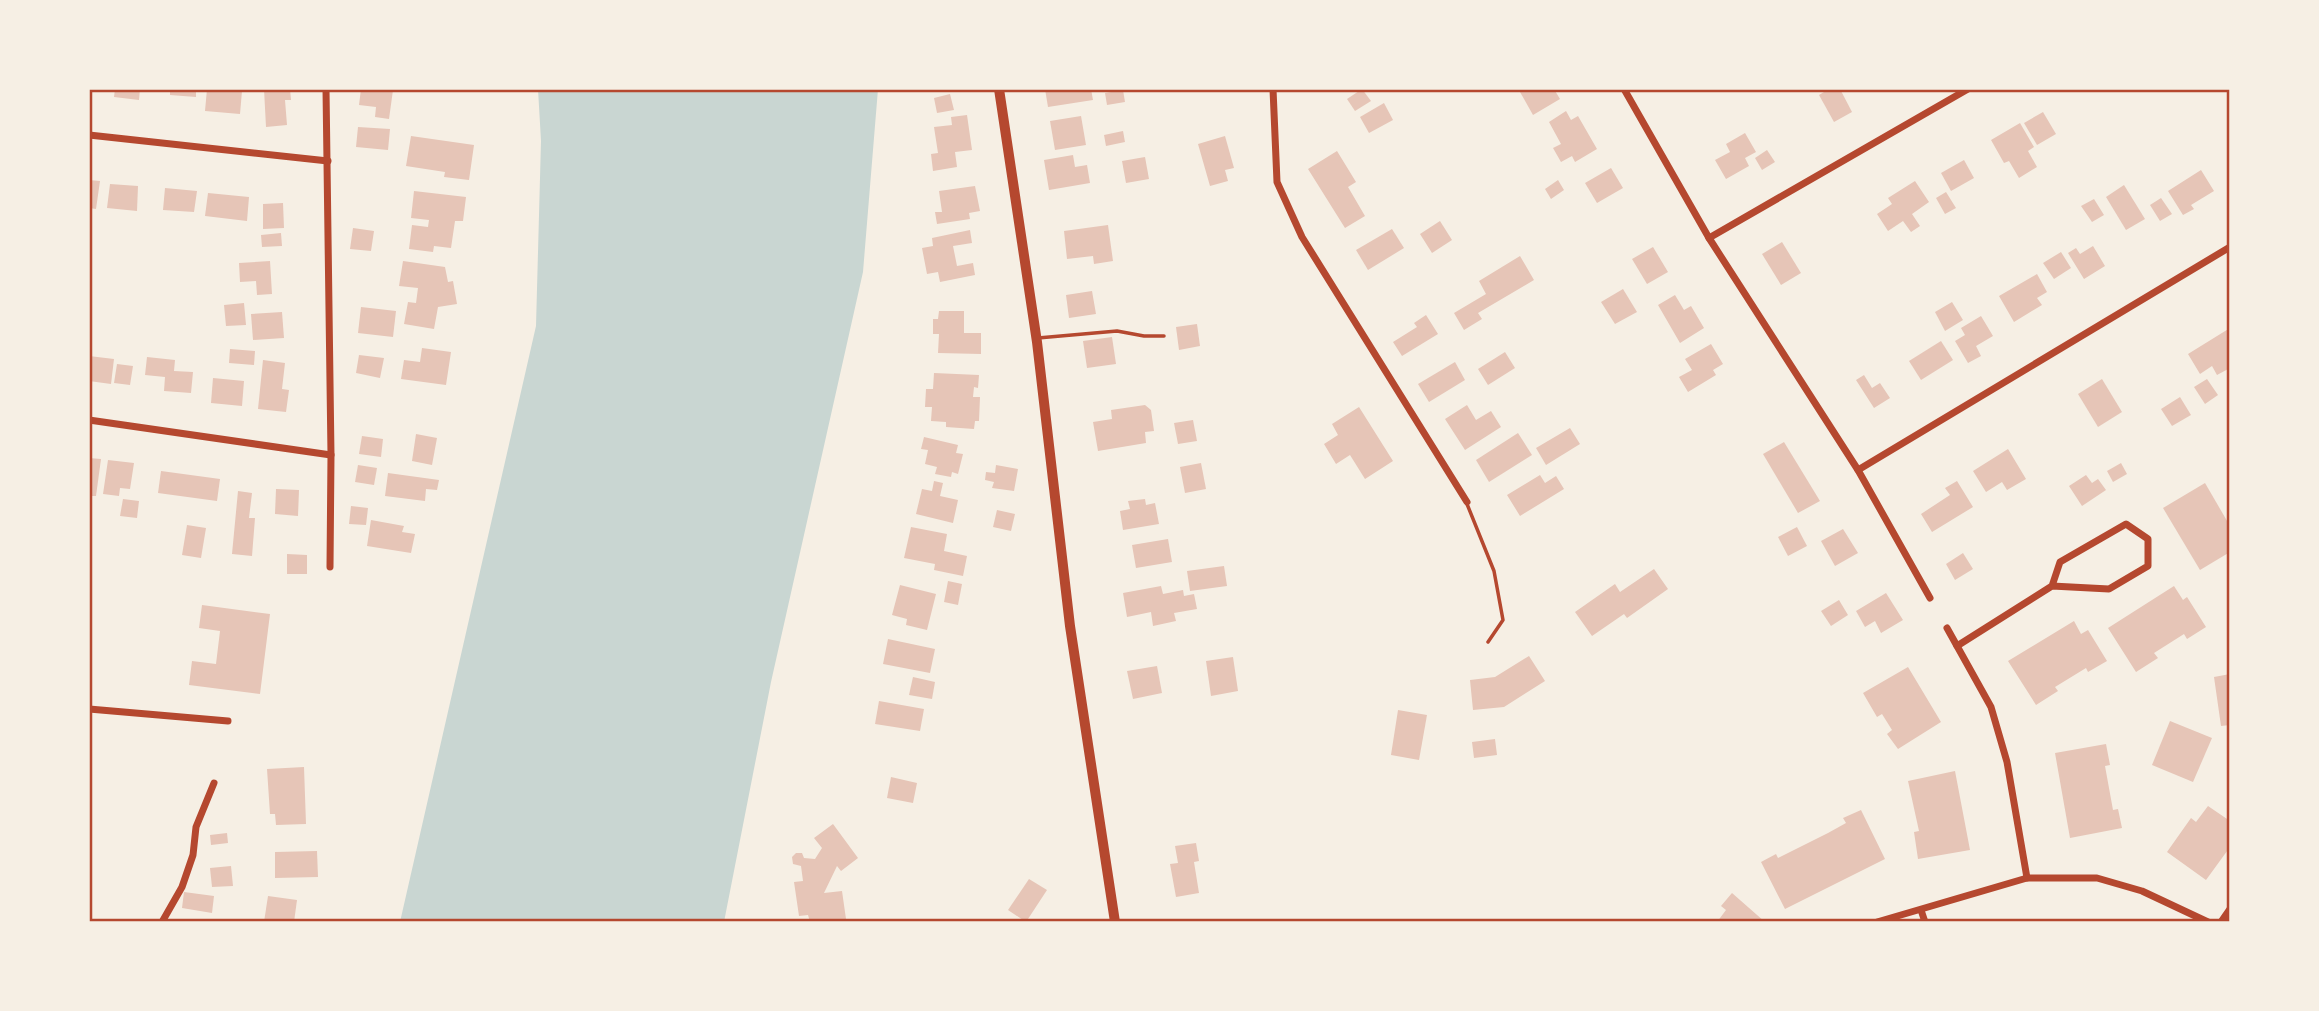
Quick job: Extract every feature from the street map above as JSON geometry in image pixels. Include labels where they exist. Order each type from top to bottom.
[{"type":"street","points":[[326,89],[330,567]]},
{"type":"street","points":[[999,89],[1036,339],[1070,626],[1115,922]]},
{"type":"street","points":[[1273,89],[1277,182],[1302,237],[1467,502]]},
{"type":"street","points":[[1624,89],[1709,238],[1858,470],[1930,598]]},
{"type":"street","points":[[1709,238],[1968,89]]},
{"type":"street","points":[[89,135],[328,161]]},
{"type":"street","points":[[1858,470],[2230,247]]},
{"type":"street","points":[[89,420],[331,455]]},
{"type":"street","points":[[1957,646],[2052,586],[2109,589],[2148,566],[2148,539],[2126,524],[2060,562],[2052,586]]},
{"type":"street","points":[[1947,628],[1991,706],[2007,762],[2027,878]]},
{"type":"street","points":[[89,709],[228,721]]},
{"type":"street","points":[[162,922],[182,887],[193,855],[196,827],[215,783]]},
{"type":"street","points":[[1877,922],[2027,878],[2097,878],[2142,891],[2208,922]]},
{"type":"street","points":[[2221,922],[2230,909]]},
{"type":"street","points":[[1921,910],[1925,922]]},
{"type":"lane","points":[[1036,339],[1117,331],[1144,336],[1164,336]]},
{"type":"lane","points":[[1467,502],[1493,571],[1503,620],[1488,642]]},
{"type":"shaded area","points":[[538,89],[878,89],[863,272],[771,682],[724,922],[400,922],[536,326],[541,141]]},
{"type":"building","points":[[115,89],[140,89],[139,100],[114,97]]},
{"type":"building","points":[[170,89],[196,89],[196,97],[170,95]]},
{"type":"building","points":[[207,89],[242,91],[240,114],[205,111]]},
{"type":"building","points":[[264,89],[290,89],[291,100],[285,100],[287,125],[266,127]]},
{"type":"building","points":[[361,89],[393,90],[389,119],[375,117],[376,107],[359,105]]},
{"type":"building","points":[[1045,89],[1091,89],[1093,100],[1048,107]]},
{"type":"building","points":[[1362,89],[1371,101],[1355,111],[1347,99]]},
{"type":"building","points":[[1525,89],[1554,89],[1560,99],[1533,115],[1520,92]]},
{"type":"building","points":[[1829,89],[1840,89],[1852,112],[1834,122],[1819,95]]},
{"type":"building","points":[[1123,90],[1125,102],[1107,105],[1105,93]]},
{"type":"building","points":[[950,94],[954,110],[937,113],[934,98]]},
{"type":"building","points":[[1384,103],[1393,120],[1369,133],[1360,117]]},
{"type":"building","points":[[1566,111],[1571,120],[1578,116],[1597,149],[1575,162],[1572,156],[1561,162],[1553,148],[1561,144],[1549,122]]},
{"type":"building","points":[[2043,112],[2056,134],[2037,145],[2024,123]]},
{"type":"building","points":[[967,115],[972,150],[955,152],[957,167],[933,171],[931,154],[938,153],[934,127],[952,125],[951,117]]},
{"type":"building","points":[[1081,116],[1086,145],[1055,150],[1050,121]]},
{"type":"building","points":[[2020,123],[2034,147],[2028,151],[2037,167],[2019,178],[2009,161],[2004,163],[1991,140]]},
{"type":"building","points":[[358,127],[390,129],[388,150],[356,147]]},
{"type":"building","points":[[1123,131],[1125,142],[1106,146],[1104,135]]},
{"type":"building","points":[[1745,133],[1756,152],[1745,158],[1749,166],[1726,179],[1715,160],[1730,152],[1726,144]]},
{"type":"building","points":[[411,136],[474,145],[469,180],[444,177],[445,172],[406,166]]},
{"type":"building","points":[[1225,136],[1234,168],[1225,170],[1228,181],[1210,186],[1198,144]]},
{"type":"building","points":[[1767,150],[1775,162],[1762,170],[1755,158]]},
{"type":"building","points":[[1337,151],[1356,182],[1348,187],[1365,216],[1345,228],[1308,169]]},
{"type":"building","points":[[1073,155],[1075,167],[1087,165],[1090,183],[1049,190],[1044,160]]},
{"type":"building","points":[[1145,157],[1149,179],[1126,183],[1122,161]]},
{"type":"building","points":[[1964,160],[1974,178],[1951,191],[1941,173]]},
{"type":"building","points":[[1611,168],[1623,188],[1597,203],[1585,183]]},
{"type":"building","points":[[2201,170],[2214,191],[2191,205],[2194,209],[2183,215],[2168,191]]},
{"type":"building","points":[[89,180],[100,181],[96,209],[89,208]]},
{"type":"building","points":[[1558,180],[1564,190],[1551,199],[1545,189]]},
{"type":"building","points":[[1915,181],[1929,202],[1912,214],[1920,226],[1911,232],[1903,221],[1888,231],[1877,214],[1892,204],[1888,198]]},
{"type":"building","points":[[110,184],[138,186],[137,211],[107,208]]},
{"type":"building","points":[[2124,185],[2145,219],[2126,230],[2106,197]]},
{"type":"building","points":[[975,186],[980,211],[969,213],[970,219],[937,224],[935,212],[942,212],[939,191]]},
{"type":"building","points":[[165,188],[197,191],[194,212],[163,210]]},
{"type":"building","points":[[414,191],[466,197],[463,221],[455,221],[451,248],[434,246],[433,252],[409,249],[412,225],[428,227],[429,220],[411,218]]},
{"type":"building","points":[[1946,192],[1956,208],[1945,214],[1936,198]]},
{"type":"building","points":[[208,193],[249,197],[247,221],[205,216]]},
{"type":"building","points":[[2161,198],[2172,214],[2160,221],[2150,205]]},
{"type":"building","points":[[2094,199],[2104,215],[2092,222],[2081,206]]},
{"type":"building","points":[[283,203],[284,228],[263,229],[263,204]]},
{"type":"building","points":[[1440,221],[1452,240],[1432,253],[1420,234]]},
{"type":"building","points":[[1108,225],[1113,261],[1094,264],[1093,256],[1067,259],[1064,231]]},
{"type":"building","points":[[353,228],[374,231],[371,251],[350,249]]},
{"type":"building","points":[[1392,229],[1404,248],[1368,270],[1356,250]]},
{"type":"building","points":[[970,230],[972,243],[953,246],[957,266],[973,263],[975,275],[940,282],[938,272],[927,274],[922,248],[933,246],[932,238]]},
{"type":"building","points":[[281,233],[282,246],[262,247],[261,235]]},
{"type":"building","points":[[1782,242],[1801,273],[1781,285],[1762,254]]},
{"type":"building","points":[[2093,246],[2105,266],[2084,279],[2068,253],[2076,248],[2080,254]]},
{"type":"building","points":[[1653,247],[1668,272],[1647,284],[1632,259]]},
{"type":"building","points":[[2061,252],[2071,268],[2054,279],[2043,263]]},
{"type":"building","points":[[1520,256],[1534,280],[1478,313],[1482,319],[1464,330],[1454,313],[1486,294],[1479,281]]},
{"type":"building","points":[[270,261],[272,294],[257,295],[256,281],[240,282],[239,263]]},
{"type":"building","points":[[403,261],[445,267],[448,282],[453,281],[457,304],[438,307],[434,329],[404,324],[408,302],[416,303],[418,288],[399,286]]},
{"type":"building","points":[[2037,274],[2047,292],[2037,298],[2042,305],[2014,322],[1999,296]]},
{"type":"building","points":[[1623,289],[1637,312],[1615,324],[1601,302]]},
{"type":"building","points":[[1092,291],[1096,314],[1069,318],[1066,295]]},
{"type":"building","points":[[1675,295],[1684,310],[1691,306],[1704,328],[1680,343],[1658,305]]},
{"type":"building","points":[[1952,302],[1963,320],[1945,331],[1935,312]]},
{"type":"building","points":[[244,303],[246,325],[226,326],[224,305]]},
{"type":"building","points":[[361,307],[396,311],[393,337],[358,333]]},
{"type":"building","points":[[939,311],[964,311],[964,333],[981,333],[981,354],[938,353],[939,334],[933,334],[933,319],[938,319]]},
{"type":"building","points":[[282,312],[284,338],[253,340],[251,314]]},
{"type":"building","points":[[1426,315],[1438,334],[1402,356],[1393,342],[1417,327],[1414,323]]},
{"type":"building","points":[[1981,316],[1993,336],[1976,346],[1981,356],[1968,363],[1955,341],[1965,335],[1961,328]]},
{"type":"building","points":[[1197,324],[1200,346],[1179,350],[1176,327]]},
{"type":"building","points":[[2230,328],[2230,368],[2217,375],[2212,366],[2200,374],[2188,354]]},
{"type":"building","points":[[1112,337],[1116,364],[1087,368],[1083,341]]},
{"type":"building","points":[[1941,341],[1953,360],[1921,380],[1909,361]]},
{"type":"building","points":[[1711,344],[1723,364],[1713,370],[1716,375],[1688,392],[1679,377],[1692,370],[1685,359]]},
{"type":"building","points":[[422,348],[451,352],[446,385],[401,379],[404,360],[420,362]]},
{"type":"building","points":[[230,349],[255,351],[254,365],[229,363]]},
{"type":"building","points":[[1505,352],[1515,368],[1488,385],[1478,369]]},
{"type":"building","points":[[359,355],[384,358],[380,378],[356,373]]},
{"type":"building","points":[[89,356],[114,359],[111,384],[89,381]]},
{"type":"building","points":[[147,357],[175,360],[174,371],[193,372],[191,393],[164,391],[165,377],[145,375]]},
{"type":"building","points":[[263,360],[285,363],[282,389],[289,390],[286,412],[258,409]]},
{"type":"building","points":[[1455,362],[1465,380],[1429,402],[1418,384]]},
{"type":"building","points":[[117,364],[133,366],[130,385],[114,383]]},
{"type":"building","points":[[934,373],[979,375],[978,388],[974,387],[973,397],[980,397],[979,421],[975,421],[974,429],[946,427],[946,422],[931,421],[932,407],[925,407],[926,389],[933,389]]},
{"type":"building","points":[[1864,375],[1872,388],[1880,383],[1890,398],[1874,408],[1856,380]]},
{"type":"building","points":[[213,378],[244,381],[242,406],[211,403]]},
{"type":"building","points":[[2102,379],[2122,412],[2098,427],[2078,394]]},
{"type":"building","points":[[2207,379],[2218,395],[2205,404],[2194,387]]},
{"type":"building","points":[[2180,397],[2191,415],[2172,426],[2161,409]]},
{"type":"building","points":[[1145,405],[1151,410],[1154,431],[1145,432],[1146,443],[1098,451],[1093,422],[1112,419],[1111,410]]},
{"type":"building","points":[[1467,405],[1476,420],[1491,411],[1501,427],[1465,450],[1445,419]]},
{"type":"building","points":[[1359,407],[1393,461],[1365,479],[1350,455],[1336,464],[1324,444],[1338,435],[1332,424]]},
{"type":"building","points":[[1193,420],[1197,441],[1178,444],[1174,423]]},
{"type":"building","points":[[1570,428],[1580,444],[1546,465],[1536,448]]},
{"type":"building","points":[[1518,433],[1532,455],[1489,482],[1476,460]]},
{"type":"building","points":[[416,434],[437,438],[432,465],[412,461]]},
{"type":"building","points":[[362,436],[383,439],[381,457],[359,454]]},
{"type":"building","points":[[924,437],[958,445],[956,453],[963,454],[958,474],[952,472],[951,477],[935,474],[937,467],[925,464],[928,450],[921,449]]},
{"type":"building","points":[[1784,442],[1820,501],[1798,513],[1763,454]]},
{"type":"building","points":[[2008,449],[2026,479],[2007,490],[2002,482],[1986,492],[1973,471]]},
{"type":"building","points":[[89,458],[101,459],[96,496],[89,496]]},
{"type":"building","points":[[108,460],[134,463],[130,489],[120,488],[119,496],[103,494]]},
{"type":"building","points":[[1201,463],[1206,489],[1185,493],[1180,467]]},
{"type":"building","points":[[2121,463],[2127,474],[2113,482],[2107,471]]},
{"type":"building","points":[[358,465],[377,468],[374,485],[355,482]]},
{"type":"building","points":[[996,465],[1018,469],[1014,491],[992,488],[994,482],[985,480],[986,472],[995,473]]},
{"type":"building","points":[[161,471],[220,479],[217,501],[158,493]]},
{"type":"building","points":[[388,473],[439,480],[437,490],[426,489],[425,501],[385,496]]},
{"type":"building","points":[[1540,475],[1545,483],[1556,476],[1564,489],[1520,516],[1507,495]]},
{"type":"building","points":[[2086,475],[2092,483],[2098,479],[2106,490],[2082,506],[2069,486]]},
{"type":"building","points":[[934,481],[943,483],[940,496],[958,500],[953,523],[916,514],[922,489],[932,491]]},
{"type":"building","points":[[1957,481],[1973,507],[1932,532],[1921,514],[1950,495],[1945,488]]},
{"type":"building","points":[[2205,483],[2230,526],[2230,552],[2200,570],[2163,508]]},
{"type":"building","points":[[276,489],[299,490],[298,516],[275,514]]},
{"type":"building","points":[[238,491],[252,493],[249,518],[255,518],[252,556],[232,554]]},
{"type":"building","points":[[123,499],[139,501],[137,518],[120,516]]},
{"type":"building","points":[[1145,499],[1146,505],[1155,503],[1159,524],[1123,530],[1120,511],[1130,509],[1128,501]]},
{"type":"building","points":[[351,506],[368,508],[366,525],[349,524]]},
{"type":"building","points":[[997,510],[1015,514],[1011,531],[993,527]]},
{"type":"building","points":[[371,520],[404,526],[402,532],[415,534],[411,553],[367,546]]},
{"type":"building","points":[[187,525],[206,528],[201,558],[182,555]]},
{"type":"building","points":[[911,527],[947,534],[944,551],[967,556],[963,576],[934,570],[935,564],[904,558]]},
{"type":"building","points":[[1797,527],[1807,546],[1788,556],[1778,537]]},
{"type":"building","points":[[1843,529],[1858,553],[1835,566],[1821,541]]},
{"type":"building","points":[[1168,539],[1172,562],[1136,568],[1132,545]]},
{"type":"building","points":[[1963,553],[1973,569],[1955,580],[1946,564]]},
{"type":"building","points":[[287,554],[307,555],[307,574],[287,574]]},
{"type":"building","points":[[1224,566],[1227,586],[1190,591],[1187,571]]},
{"type":"building","points":[[1654,569],[1668,589],[1627,618],[1624,614],[1592,636],[1575,612],[1615,584],[1620,592]]},
{"type":"building","points":[[948,581],[962,584],[958,605],[944,602]]},
{"type":"building","points":[[900,585],[936,594],[927,630],[906,625],[907,619],[892,615]]},
{"type":"building","points":[[1161,586],[1163,594],[1183,590],[1184,596],[1194,594],[1197,609],[1174,613],[1176,621],[1153,626],[1151,612],[1127,617],[1123,593]]},
{"type":"building","points":[[2174,586],[2183,600],[2187,597],[2206,627],[2187,639],[2184,634],[2154,653],[2158,658],[2136,672],[2108,628]]},
{"type":"building","points":[[1886,593],[1903,620],[1881,633],[1875,621],[1865,627],[1856,611]]},
{"type":"building","points":[[1839,600],[1848,615],[1831,626],[1821,611]]},
{"type":"building","points":[[202,605],[270,614],[260,694],[189,685],[192,661],[216,664],[220,631],[199,628]]},
{"type":"building","points":[[2074,621],[2081,634],[2088,630],[2107,661],[2088,672],[2086,668],[2055,687],[2058,691],[2036,705],[2008,661]]},
{"type":"building","points":[[888,639],[935,649],[930,673],[883,664]]},
{"type":"building","points":[[1529,656],[1545,681],[1504,707],[1473,710],[1470,680],[1495,677]]},
{"type":"building","points":[[1233,657],[1238,691],[1211,696],[1206,661]]},
{"type":"building","points":[[1157,666],[1162,693],[1133,699],[1127,671]]},
{"type":"building","points":[[1908,667],[1941,722],[1898,749],[1887,734],[1892,730],[1882,714],[1877,717],[1863,693]]},
{"type":"building","points":[[2230,674],[2230,725],[2221,726],[2214,677]]},
{"type":"building","points":[[913,677],[935,682],[932,699],[909,695]]},
{"type":"building","points":[[879,701],[924,709],[920,731],[875,724]]},
{"type":"building","points":[[1398,710],[1427,715],[1419,760],[1391,755]]},
{"type":"building","points":[[2170,721],[2212,738],[2193,782],[2152,765]]},
{"type":"building","points":[[1495,739],[1497,755],[1474,758],[1472,742]]},
{"type":"building","points":[[2106,744],[2110,765],[2105,766],[2113,810],[2118,809],[2122,828],[2070,838],[2055,753]]},
{"type":"building","points":[[304,767],[306,824],[276,825],[275,814],[270,814],[267,769]]},
{"type":"building","points":[[1955,771],[1970,850],[1918,859],[1914,832],[1919,831],[1908,781]]},
{"type":"building","points":[[891,777],[917,783],[913,803],[887,798]]},
{"type":"building","points":[[2208,806],[2230,821],[2230,847],[2206,880],[2167,852],[2191,818],[2196,822]]},
{"type":"building","points":[[1861,810],[1885,859],[1785,909],[1761,862],[1776,854],[1778,858],[1828,833],[1846,823],[1843,818]]},
{"type":"building","points":[[833,824],[858,858],[841,871],[837,866],[824,893],[842,891],[846,919],[810,922],[808,915],[799,916],[794,882],[803,881],[801,866],[793,864],[792,857],[796,853],[802,853],[804,858],[815,859],[822,848],[814,838]]},
{"type":"building","points":[[227,833],[228,843],[211,845],[210,835]]},
{"type":"building","points":[[1196,843],[1199,861],[1194,862],[1199,893],[1176,897],[1170,864],[1178,863],[1175,846]]},
{"type":"building","points":[[317,851],[318,877],[275,878],[275,852]]},
{"type":"building","points":[[231,866],[233,886],[212,887],[210,868]]},
{"type":"building","points":[[1029,879],[1047,890],[1026,922],[1008,910]]},
{"type":"building","points":[[184,892],[214,896],[212,913],[182,908]]},
{"type":"building","points":[[1732,893],[1765,922],[1717,922],[1726,910],[1721,906]]},
{"type":"building","points":[[268,896],[297,900],[294,922],[264,922]]}]
